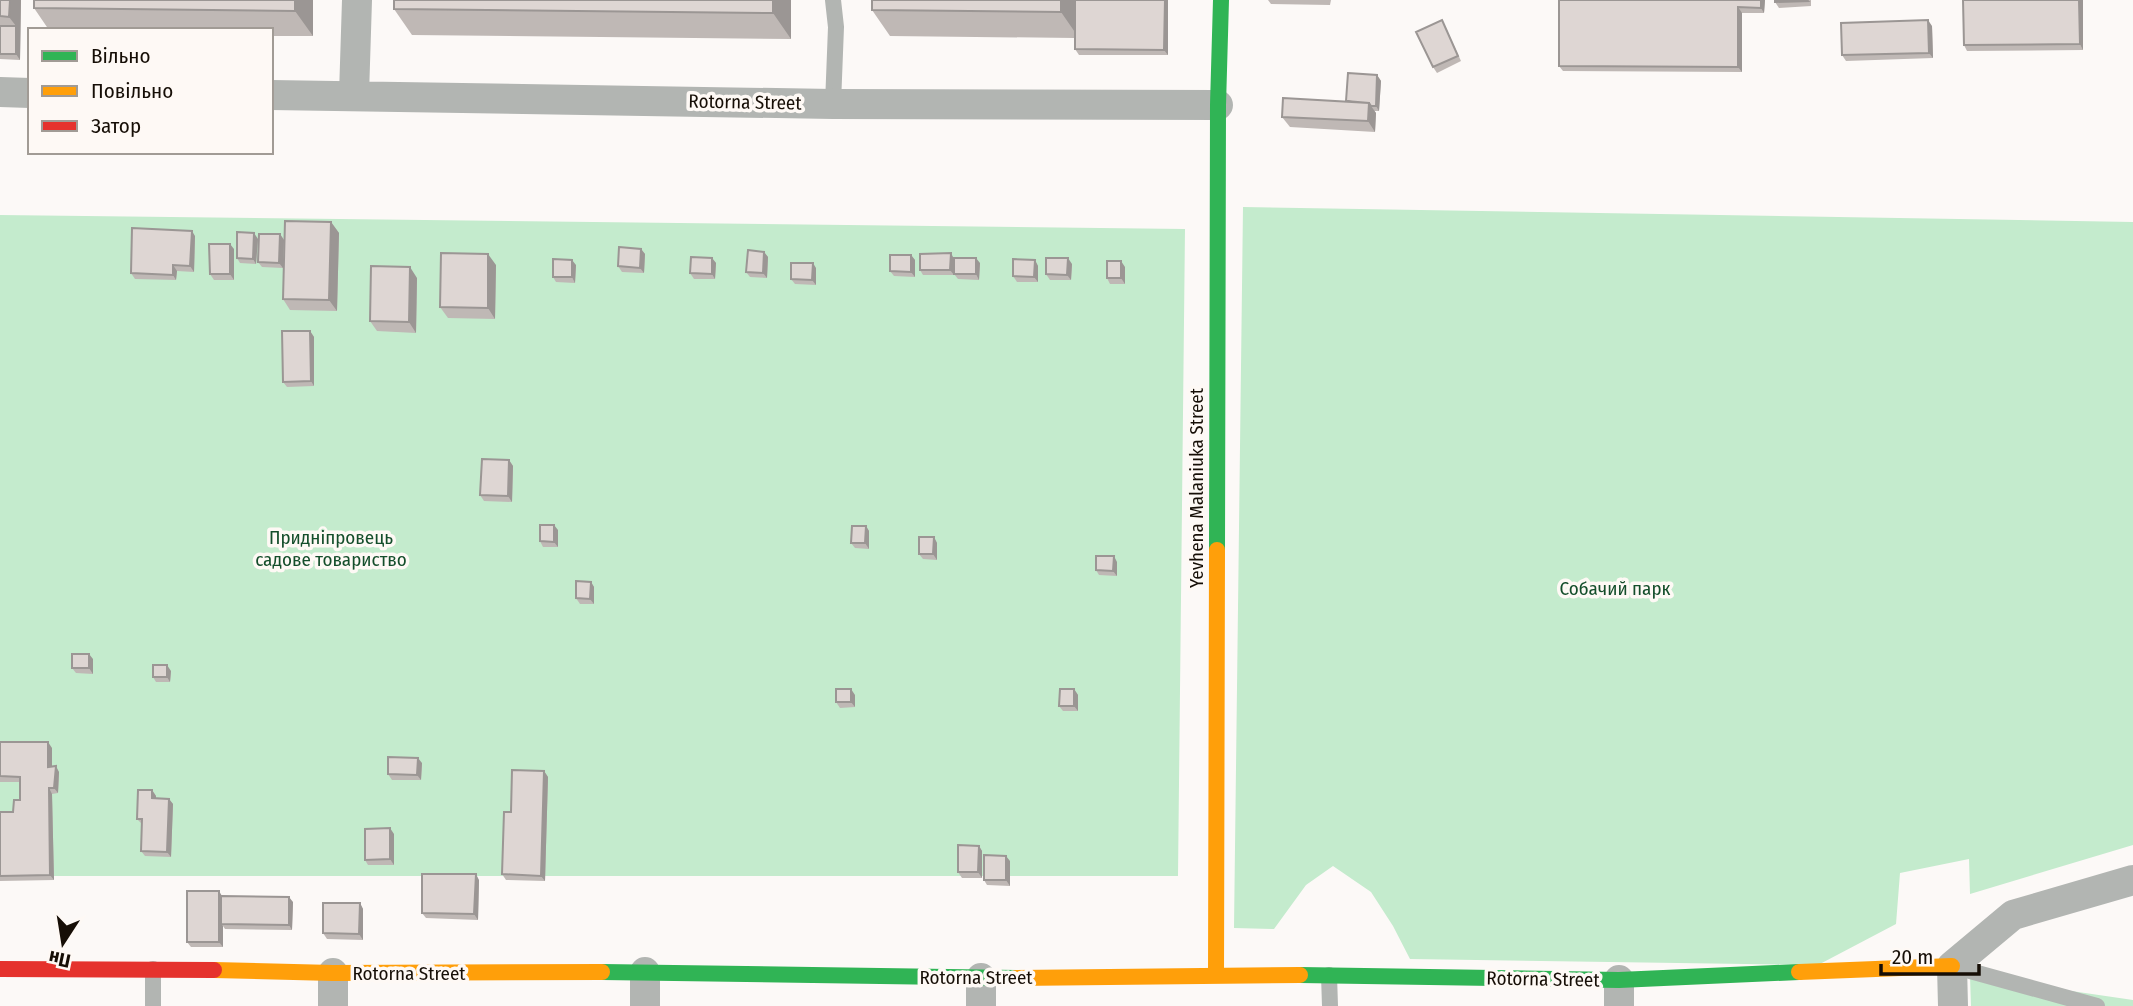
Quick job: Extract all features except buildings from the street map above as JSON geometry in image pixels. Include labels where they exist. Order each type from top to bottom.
[{"type":"street","points":[[355,95],[357,0]]},
{"type":"street","name":"Yevhena Malaniuka Street","points":[[1216,976],[1218,105],[1221,0]]},
{"type":"street","points":[[0,92],[28,93]]},
{"type":"street","name":"Rotorna Street","points":[[273,94],[833,104],[1218,105]]},
{"type":"street","points":[[1953,1006],[1952,966],[2013,915],[2133,880]]},
{"type":"street","name":"Rotorna Street","points":[[0,969],[332,973],[646,972],[981,992],[1216,976],[1329,975],[1619,993],[1952,966]]},
{"type":"street","points":[[645,1006],[646,972]]},
{"type":"street","points":[[332,973],[332,1006]]},
{"type":"lane","points":[[833,0],[836,27],[833,104]]},
{"type":"lane","points":[[1952,966],[2096,1006]]},
{"type":"lane","points":[[153,969],[153,1006]]},
{"type":"lane","points":[[1329,975],[1330,1006]]},
{"type":"green space","name":"Собачий парк","points":[[1243,207],[2133,222],[2133,845],[1970,894],[1969,859],[1900,873],[1896,924],[1818,965],[1410,959],[1371,892],[1333,866],[1306,885],[1274,929],[1234,928]]},
{"type":"green space","name":"Придніпровець садове товариство","points":[[0,215],[1185,229],[1178,876],[0,876]]},
{"type":"green space","points":[[1970,976],[2133,1000],[2133,1006],[1971,1006]]},
{"type":"traffic: fast","points":[[1217,550],[1218,105],[1221,0]]},
{"type":"traffic: fast","points":[[602,972],[1016,978]]},
{"type":"traffic: fast","points":[[1300,975],[1619,980],[1799,972]]},
{"type":"traffic: slow","points":[[1216,976],[1217,550]]},
{"type":"traffic: slow","points":[[1799,972],[1952,966]]},
{"type":"traffic: slow","points":[[214,970],[333,973],[602,972]]},
{"type":"traffic: slow","points":[[1016,978],[1300,975]]},
{"type":"traffic: jam","points":[[0,969],[214,970]]}]
